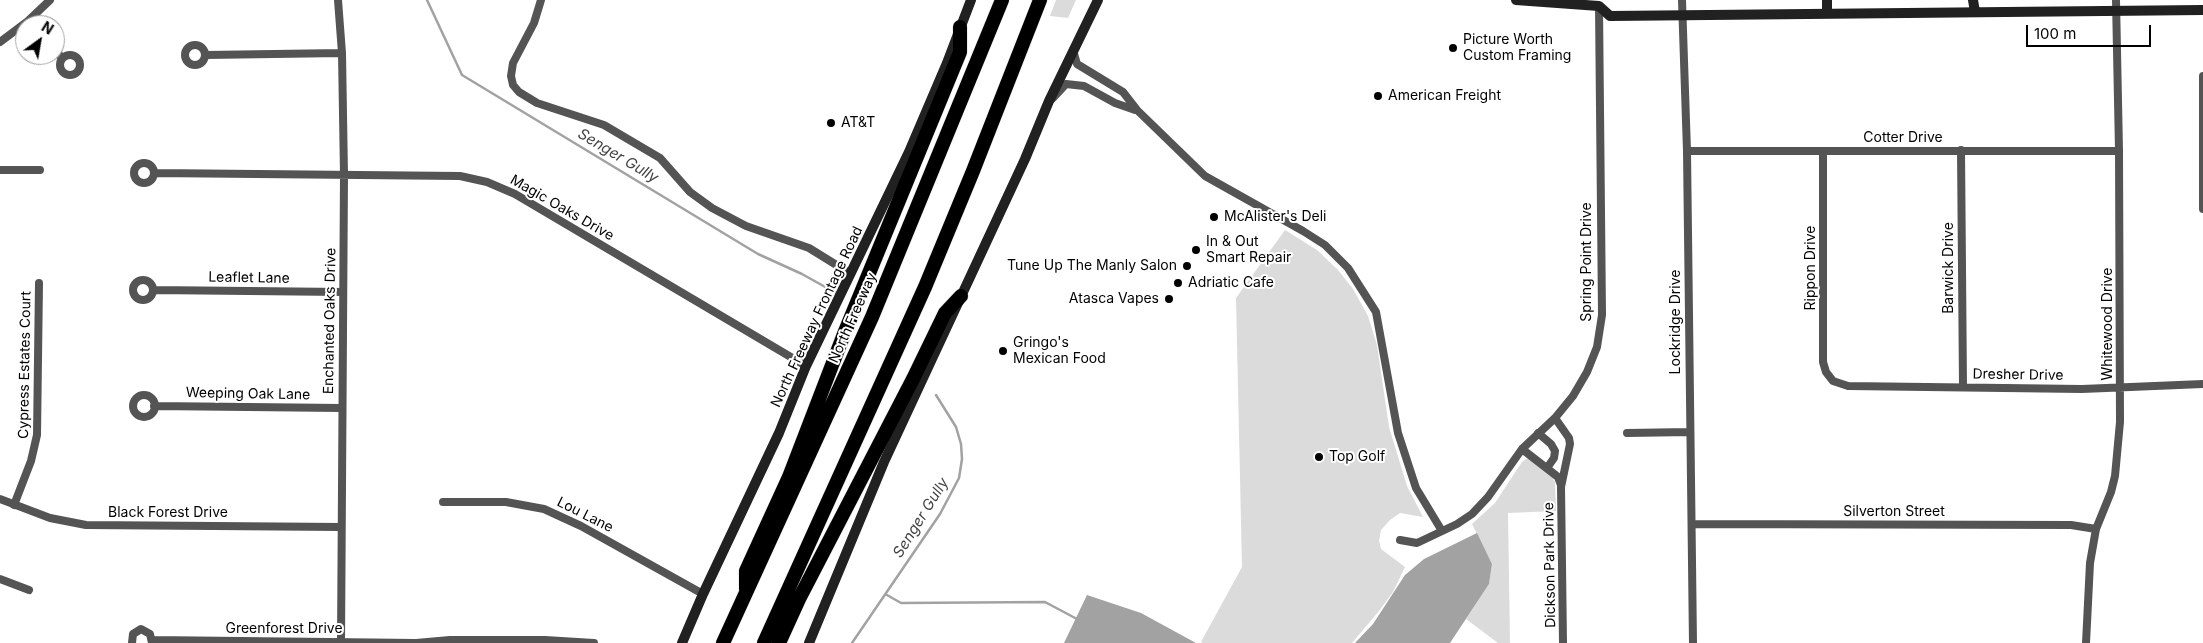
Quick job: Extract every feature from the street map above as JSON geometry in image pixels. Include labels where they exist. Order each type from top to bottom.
[{"type":"highway","name":"North Freeway","points":[[723,643],[872,317],[1002,0]]},
{"type":"highway","points":[[764,643],[925,287],[1040,0]]},
{"type":"highway","points":[[746,593],[746,571],[789,477],[844,334],[960,52],[960,27]]},
{"type":"highway","points":[[779,643],[799,600],[946,313],[961,296]]},
{"type":"main road","name":"North Freeway Frontage Road","points":[[682,643],[779,433],[806,366],[909,152],[971,0]]},
{"type":"main road","points":[[808,643],[884,462],[1025,159],[1049,102],[1098,0]]},
{"type":"main road","points":[[1516,0],[1602,3],[1610,16],[2203,10]]},
{"type":"main road","points":[[1827,0],[1827,14]]},
{"type":"main road","points":[[1973,0],[1975,12]]},
{"type":"street","points":[[37,15],[50,0]]},
{"type":"street","name":"Enchanted Oaks Drive","points":[[338,0],[342,53],[344,175],[341,408],[341,642]]},
{"type":"street","points":[[541,0],[534,23],[513,63],[511,76],[513,85],[519,92],[537,103],[604,125],[660,158],[690,192],[719,212],[746,226],[810,248],[851,274]]},
{"type":"street","name":"Lockridge Drive","points":[[1682,0],[1687,152],[1693,643]]},
{"type":"street","name":"Whitewood Drive","points":[[2086,643],[2088,589],[2096,529],[2111,492],[2115,476],[2120,422],[2119,151],[2116,0]]},
{"type":"street","name":"Spring Point Drive","points":[[1400,540],[1417,543],[1472,514],[1488,497],[1522,449],[1555,418],[1573,396],[1597,347],[1602,315],[1602,3]]},
{"type":"street","points":[[0,42],[15,32]]},
{"type":"street","points":[[1074,50],[1077,64],[1122,92],[1137,110],[1205,176],[1325,245],[1348,268],[1376,312],[1398,433],[1416,488],[1442,531]]},
{"type":"street","points":[[206,55],[342,53]]},
{"type":"street","points":[[2203,76],[2203,209]]},
{"type":"street","points":[[1049,102],[1066,84],[1084,86],[1115,103],[1137,110]]},
{"type":"street","name":"Barwick Drive","points":[[1961,150],[1962,386]]},
{"type":"street","name":"Rippon Drive","points":[[1823,151],[1823,362],[1826,372],[1833,381]]},
{"type":"street","name":"Cotter Drive","points":[[1687,152],[2119,151]]},
{"type":"street","points":[[0,170],[40,170]]},
{"type":"street","name":"Magic Oaks Drive","points":[[155,173],[460,176],[499,186],[806,366]]},
{"type":"street","name":"Cypress Estates Court","points":[[14,504],[31,461],[37,435],[39,283]]},
{"type":"street","name":"Leaflet Lane","points":[[154,290],[343,292]]},
{"type":"street","name":"Dresher Drive","points":[[1833,381],[1848,386],[2120,388],[2203,384]]},
{"type":"street","name":"Weeping Oak Lane","points":[[154,406],[341,408]]},
{"type":"street","name":"Dickson Park Drive","points":[[1555,418],[1569,438],[1570,444],[1561,487],[1563,643]]},
{"type":"street","points":[[1627,433],[1689,432]]},
{"type":"street","points":[[1538,433],[1551,444],[1555,451],[1554,458],[1547,468]]},
{"type":"street","name":"Dickson Park Drive","points":[[1522,449],[1558,477],[1561,487]]},
{"type":"street","name":"Black Forest Drive","points":[[0,499],[50,518],[86,525],[341,527]]},
{"type":"street","name":"Lou Lane","points":[[443,502],[506,502],[544,508],[582,526],[703,594]]},
{"type":"street","name":"Silverton Street","points":[[1692,524],[2071,525],[2096,529]]},
{"type":"street","points":[[0,579],[29,590]]},
{"type":"street","name":"Greenforest Drive","points":[[132,643],[133,634],[141,629],[148,631],[152,642],[417,643],[450,640],[594,643]]},
{"type":"shaded area","points":[[1056,0],[1076,0],[1068,18],[1050,16]]},
{"type":"shaded area","name":"Top Golf","points":[[1285,230],[1317,250],[1338,270],[1353,289],[1368,316],[1377,345],[1389,427],[1407,486],[1423,517],[1400,513],[1381,530],[1379,541],[1381,549],[1405,567],[1393,592],[1352,643],[1203,643],[1201,642],[1242,567],[1236,298]]},
{"type":"shaded area","points":[[1526,459],[1531,459],[1549,472],[1555,482],[1556,511],[1508,513],[1510,643],[1498,643],[1466,619],[1489,584],[1492,564],[1472,524],[1495,503],[1522,462]]},
{"type":"shaded area","points":[[1477,533],[1492,564],[1489,584],[1450,643],[1355,643],[1373,624],[1405,575],[1424,559]]},
{"type":"shaded area","points":[[1087,595],[1141,613],[1196,643],[1064,643]]},
{"type":"waterway","name":"Senger Gully","points":[[427,0],[462,75],[758,254],[802,274],[836,293]]},
{"type":"waterway","name":"Senger Gully","points":[[852,643],[940,514],[959,478],[962,459],[961,444],[956,427],[936,395]]},
{"type":"waterway","points":[[887,595],[901,603],[1045,602],[1077,619]]},
{"type":"place","name":"Picture Worth Custom Framing","points":[[1453,48]]},
{"type":"place","name":"American Freight","points":[[1378,96]]},
{"type":"place","name":"AT&T","points":[[831,123]]},
{"type":"place","name":"McAlister's Deli","points":[[1214,217]]},
{"type":"place","name":"In & Out Smart Repair","points":[[1196,250]]},
{"type":"place","name":"Tune Up The Manly Salon","points":[[1187,266]]},
{"type":"place","name":"Adriatic Cafe","points":[[1178,283]]},
{"type":"place","name":"Atasca Vapes","points":[[1169,299]]},
{"type":"place","name":"Gringo's Mexican Food","points":[[1003,351]]},
{"type":"place","name":"Top Golf","points":[[1319,457]]}]
